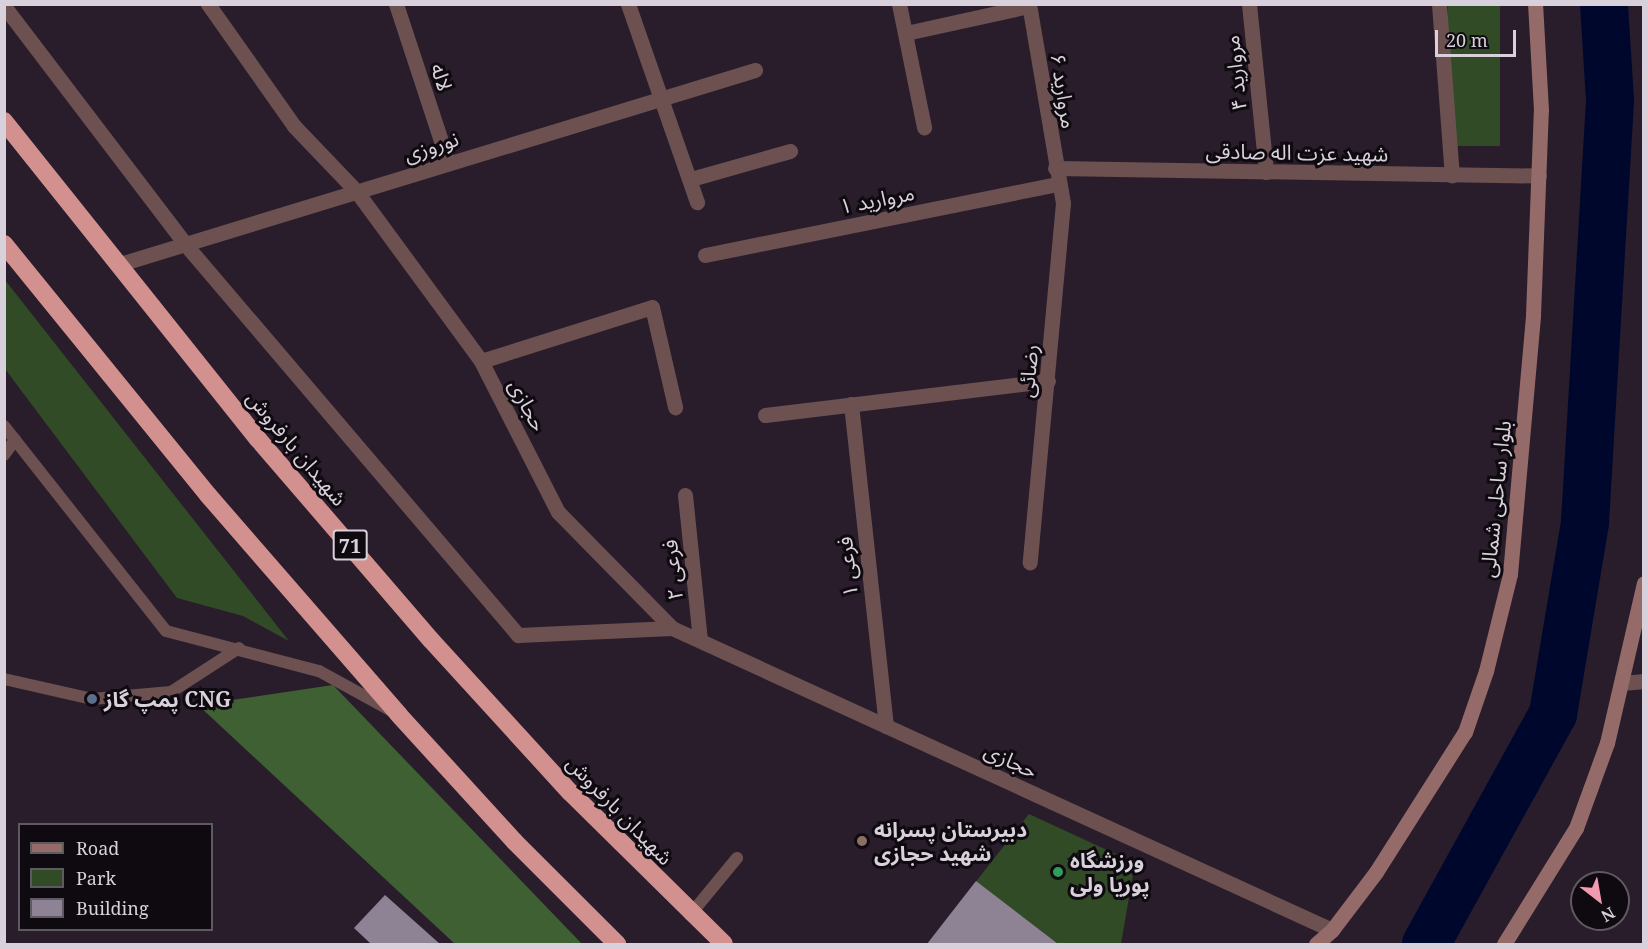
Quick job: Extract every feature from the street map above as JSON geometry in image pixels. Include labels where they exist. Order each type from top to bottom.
[{"type":"highway","name":"شهیدان بارفروش","points":[[4,121],[258,439],[424,631],[570,792],[690,915],[724,945]]},
{"type":"highway","points":[[4,244],[208,495],[399,715],[514,841],[617,945]]},
{"type":"main road","name":"بلوار ساحلی شمالی","points":[[1316,945],[1332,930],[1409,825],[1465,732],[1498,625],[1510,574],[1522,459],[1539,176],[1541,110],[1535,4]]},
{"type":"main road","points":[[1504,945],[1576,828],[1607,744],[1644,583]]},
{"type":"street","name":"حجازی","points":[[208,4],[294,126],[357,192],[481,361],[558,512],[672,628],[1332,930]]},
{"type":"street","name":"لاله","points":[[396,4],[448,162]]},
{"type":"street","points":[[628,4],[663,95],[697,202]]},
{"type":"street","points":[[899,4],[924,127]]},
{"type":"street","name":"مروارید ۴","points":[[1249,4],[1266,172]]},
{"type":"street","points":[[1439,4],[1452,176]]},
{"type":"street","points":[[906,33],[1029,5]]},
{"type":"street","name":"مروارید ۶","points":[[1029,5],[1058,184]]},
{"type":"street","points":[[4,6],[185,244]]},
{"type":"street","name":"نوروزی","points":[[120,264],[663,95],[755,70]]},
{"type":"street","points":[[691,179],[790,151]]},
{"type":"street","name":"شهید عزت اله صادقی","points":[[1055,168],[1539,176]]},
{"type":"street","name":"مروارید ۱","points":[[705,255],[1058,184]]},
{"type":"street","name":"رضائی","points":[[1030,562],[1063,203],[1058,184]]},
{"type":"street","name":"حجازی","points":[[185,244],[518,635],[672,628]]},
{"type":"street","points":[[481,361],[652,307],[675,407]]},
{"type":"street","points":[[765,415],[1048,381]]},
{"type":"street","name":"فرعی ۱","points":[[851,404],[886,726]]},
{"type":"street","name":"فرعی ۲","points":[[685,495],[700,640]]},
{"type":"street","points":[[1622,683],[1644,681]]},
{"type":"lane","points":[[4,426],[166,631],[239,648],[319,671],[399,715]]},
{"type":"lane","points":[[4,455],[15,440]]},
{"type":"lane","points":[[4,679],[92,699],[171,692],[239,648]]},
{"type":"lane","points":[[690,915],[737,858]]},
{"type":"green space","points":[[1448,5],[1500,5],[1500,146],[1448,146]]},
{"type":"green space","points":[[5,280],[289,641],[243,616],[177,598],[5,369]]},
{"type":"green space","points":[[333,685],[582,944],[455,944],[198,705]]},
{"type":"green space","name":"ورزشگاه پوریا ولی","points":[[1029,814],[1135,863],[1121,944],[927,944]]},
{"type":"building","points":[[976,881],[1058,944],[927,944]]},
{"type":"building","points":[[385,895],[440,944],[371,944],[354,928]]},
{"type":"waterway","points":[[1426,944],[1553,714],[1585,522],[1610,100],[1604,4]]},
{"type":"place","name":"پمپ گاز CNG","points":[[92,699]]},
{"type":"place","name":"دبیرستان پسرانه شهید حجازی","points":[[862,841]]},
{"type":"place","name":"ورزشگاه پوریا ولی","points":[[1058,872]]}]
